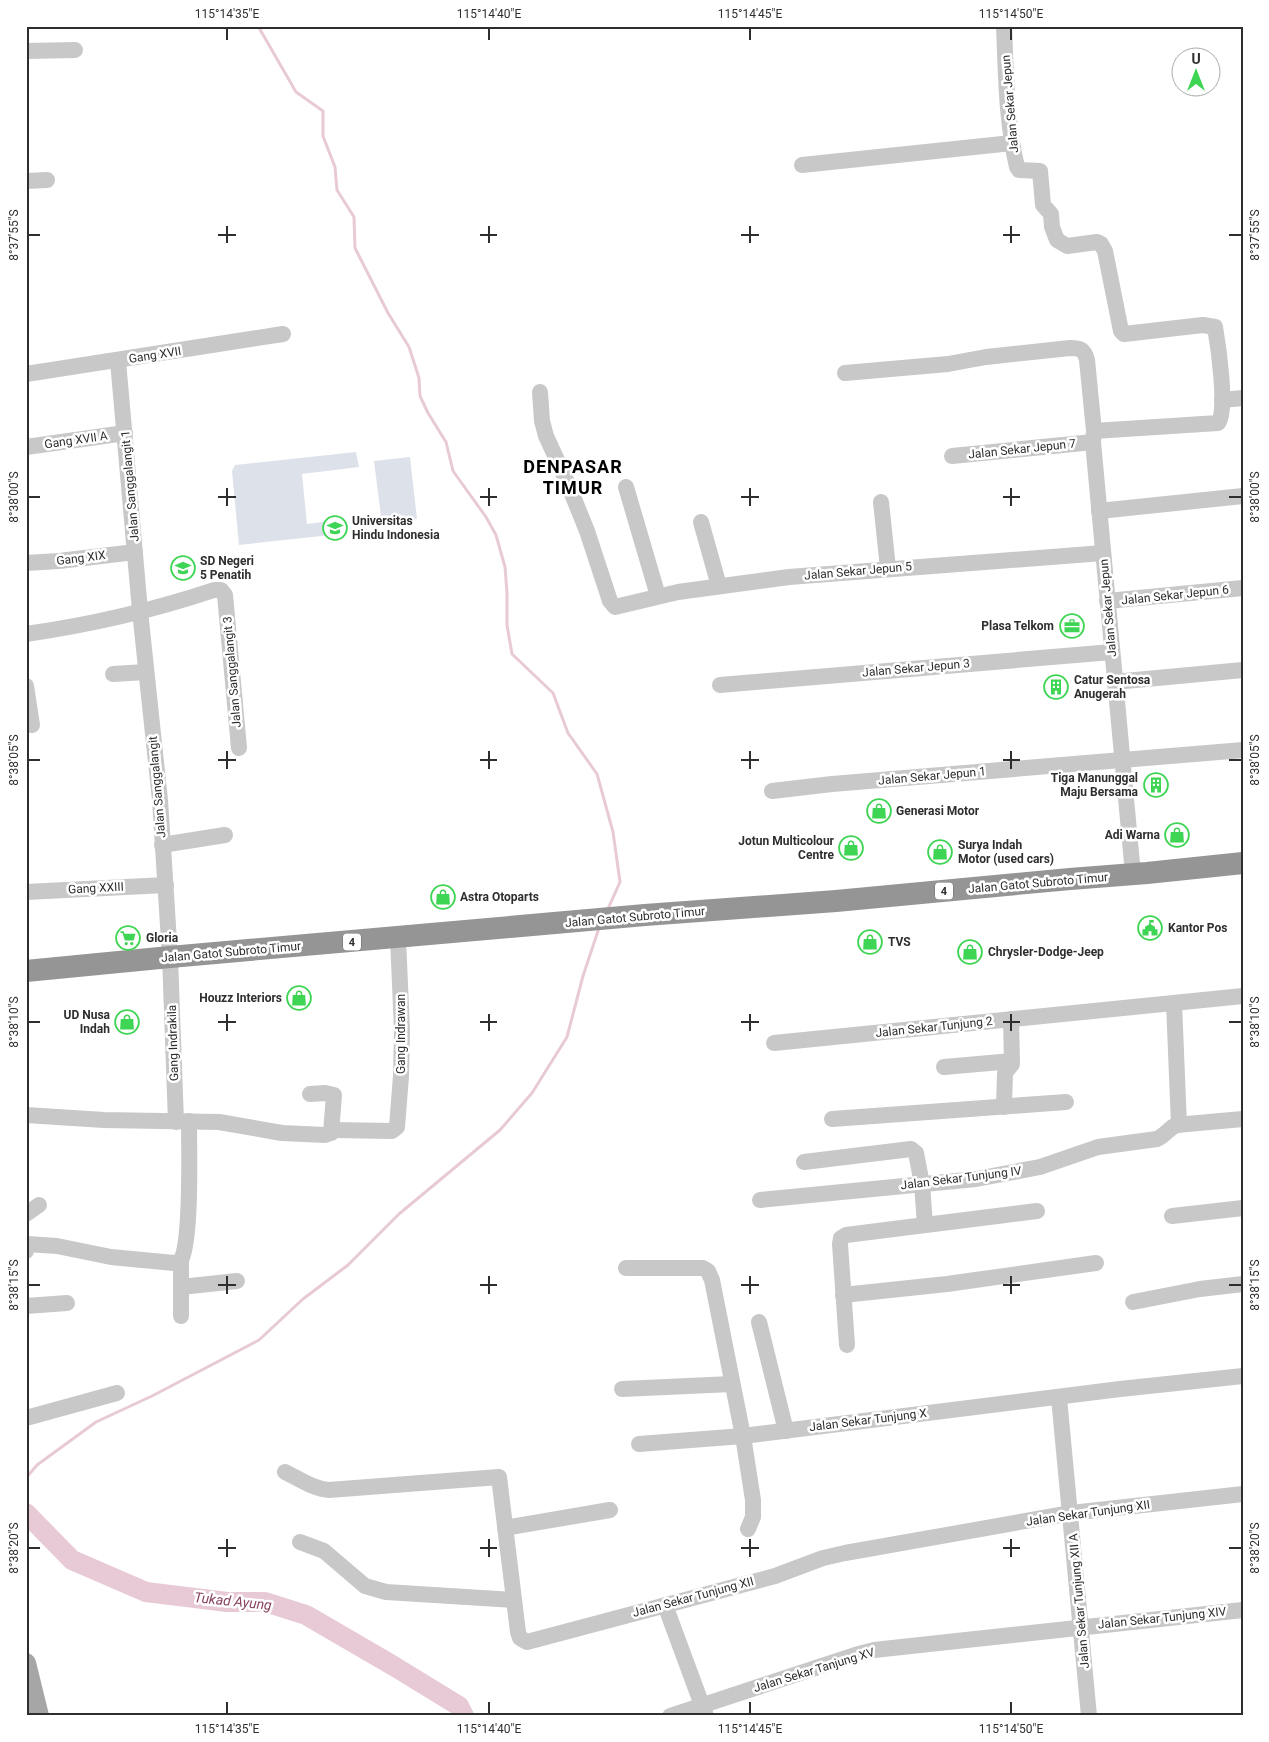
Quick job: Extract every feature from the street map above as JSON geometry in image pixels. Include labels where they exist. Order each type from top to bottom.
[{"type":"highway","name":"Jalan Gatot Subroto Timur","points":[[26,971],[170,960],[645,916],[836,901],[1243,863]]},
{"type":"main road","points":[[26,1664],[38,1716]]},
{"type":"street","name":"Jalan Sekar Jepun","points":[[1004,26],[1012,144],[1018,169],[1040,172],[1043,205],[1051,214],[1052,227],[1057,240],[1067,246],[1097,242],[1103,246],[1122,333],[1146,333],[1203,325],[1215,328],[1219,353],[1222,400],[1222,418],[1218,423],[1093,437]]},
{"type":"street","points":[[26,51],[75,50]]},
{"type":"street","points":[[802,165],[1012,144]]},
{"type":"street","points":[[26,181],[47,180]]},
{"type":"street","name":"Gang XVII","points":[[26,374],[283,334]]},
{"type":"street","name":"Jalan Sekar Jepun","points":[[845,372],[948,364],[986,357],[1079,348],[1085,352],[1132,874]]},
{"type":"street","name":"Jalan Sanggalangit 1","points":[[118,361],[140,611]]},
{"type":"street","name":"Jalan Sekar Jepun 5","points":[[540,392],[542,421],[546,436],[588,531],[610,601],[615,607],[658,596],[789,577],[1103,552]]},
{"type":"street","points":[[1222,400],[1243,398]]},
{"type":"street","name":"Gang XVII A","points":[[26,447],[125,433]]},
{"type":"street","name":"Jalan Sekar Jepun 7","points":[[952,456],[1093,437]]},
{"type":"street","points":[[626,486],[658,596]]},
{"type":"street","points":[[1099,510],[1243,496]]},
{"type":"street","points":[[881,502],[888,568]]},
{"type":"street","points":[[701,522],[719,586]]},
{"type":"street","name":"Gang XIX","points":[[26,563],[135,552]]},
{"type":"street","name":"Jalan Sekar Jepun 6","points":[[1107,601],[1243,588]]},
{"type":"street","name":"Jalan Sanggalangit 3","points":[[140,611],[218,589],[223,592],[225,595],[239,748]]},
{"type":"street","points":[[26,634],[51,631],[140,611]]},
{"type":"street","name":"Jalan Sanggalangit","points":[[140,611],[160,800],[170,960]]},
{"type":"street","name":"Jalan Sekar Jepun 3","points":[[720,685],[1112,652]]},
{"type":"street","points":[[1114,682],[1243,670]]},
{"type":"street","points":[[113,674],[146,672]]},
{"type":"street","points":[[26,686],[32,725]]},
{"type":"street","name":"Jalan Sekar Jepun 1","points":[[772,791],[832,784],[1243,750]]},
{"type":"street","points":[[162,845],[225,836]]},
{"type":"street","name":"Gang XXIII","points":[[26,892],[166,885]]},
{"type":"street","name":"Gang Indrawan","points":[[332,1130],[392,1131],[397,1127],[402,1038],[398,938]]},
{"type":"street","name":"Gang Indrakila","points":[[170,960],[188,1216],[185,1251],[181,1260],[181,1316]]},
{"type":"street","name":"Jalan Sekar Tunjung 2","points":[[774,1044],[1012,1018],[1243,996]]},
{"type":"street","points":[[1174,1003],[1179,1125]]},
{"type":"street","points":[[1004,1107],[1004,1073],[1011,1066],[1012,1061],[1012,1018]]},
{"type":"street","points":[[944,1067],[1012,1061]]},
{"type":"street","points":[[26,1115],[219,1122],[282,1133],[325,1135],[331,1133],[334,1095],[325,1093],[310,1094]]},
{"type":"street","points":[[832,1120],[1066,1102]]},
{"type":"street","name":"Jalan Sekar Tunjung IV","points":[[760,1200],[976,1179],[1040,1167],[1098,1147],[1157,1139],[1166,1135],[1172,1127],[1179,1125],[1243,1119]]},
{"type":"street","points":[[804,1162],[911,1149],[916,1153],[922,1184],[925,1225]]},
{"type":"street","points":[[1172,1216],[1243,1208]]},
{"type":"street","points":[[847,1345],[841,1238],[846,1235],[1037,1211]]},
{"type":"street","points":[[27,1246],[57,1246],[111,1257],[144,1261],[174,1263],[181,1260]]},
{"type":"street","points":[[843,1295],[947,1284],[1096,1263]]},
{"type":"street","points":[[626,1268],[703,1268],[708,1271],[712,1280],[743,1436],[754,1508],[754,1517],[748,1529]]},
{"type":"street","points":[[181,1287],[237,1281]]},
{"type":"street","points":[[1133,1302],[1200,1289],[1243,1284]]},
{"type":"street","points":[[26,1306],[67,1303]]},
{"type":"street","points":[[759,1322],[786,1431]]},
{"type":"street","name":"Jalan Sekar Tunjung X","points":[[639,1444],[743,1436],[1120,1389],[1243,1376]]},
{"type":"street","points":[[622,1389],[732,1384]]},
{"type":"street","points":[[26,1418],[117,1392]]},
{"type":"street","name":"Jalan Sekar Tunjung XII A","points":[[1059,1398],[1089,1716]]},
{"type":"street","name":"Jalan Sekar Tunjung XII","points":[[285,1472],[321,1490],[499,1478],[518,1632],[520,1638],[528,1642],[775,1576],[824,1558],[845,1553],[1071,1513],[1243,1494]]},
{"type":"street","points":[[505,1528],[610,1510]]},
{"type":"street","points":[[300,1542],[324,1551],[365,1586],[386,1592],[513,1600]]},
{"type":"street","points":[[665,1605],[704,1710]]},
{"type":"street","name":"Jalan Sekar Tunjung XIV","points":[[1082,1626],[1243,1610]]},
{"type":"street","name":"Jalan Sekar Tanjung XV","points":[[670,1716],[704,1710],[855,1655],[874,1650],[1082,1626]]},
{"type":"shaded area","points":[[356,452],[359,467],[302,474],[307,524],[337,520],[340,534],[239,545],[232,471],[235,465]]},
{"type":"shaded area","points":[[410,457],[417,519],[382,524],[374,461]]},
{"type":"waterway","points":[[258,26],[296,92],[323,111],[323,136],[335,167],[337,190],[354,217],[355,248],[388,313],[409,347],[419,378],[420,396],[446,442],[453,471],[486,517],[496,535],[505,567],[507,625],[512,654],[553,693],[568,733],[597,774],[613,832],[620,882],[607,911]]},
{"type":"waterway","points":[[26,1478],[37,1465],[96,1422],[152,1396],[259,1340],[303,1299],[348,1265],[399,1214],[500,1130],[532,1093],[567,1037],[583,976],[599,928]]},
{"type":"waterway","name":"Tukad Ayung","points":[[26,1513],[72,1560],[146,1592],[227,1602],[265,1602],[306,1615],[459,1706],[464,1716]]},
{"type":"place","name":"Universitas Hindu Indonesia","points":[[335,528]]},
{"type":"place","name":"SD Negeri 5 Penatih","points":[[183,568]]},
{"type":"place","name":"Plasa Telkom","points":[[1072,626]]},
{"type":"place","name":"Catur Sentosa Anugerah","points":[[1056,687]]},
{"type":"place","name":"Tiga Manunggal Maju Bersama","points":[[1156,785]]},
{"type":"place","name":"Generasi Motor","points":[[879,811]]},
{"type":"place","name":"Adi Warna","points":[[1177,835]]},
{"type":"place","name":"Jotun Multicolour Centre","points":[[851,848]]},
{"type":"place","name":"Surya Indah Motor (used cars)","points":[[940,852]]},
{"type":"place","name":"Astra Otoparts","points":[[443,897]]},
{"type":"place","name":"Kantor Pos","points":[[1150,928]]},
{"type":"place","name":"Gloria","points":[[128,938]]},
{"type":"place","name":"TVS","points":[[870,942]]},
{"type":"place","name":"Chrysler-Dodge-Jeep","points":[[970,952]]},
{"type":"place","name":"Houzz Interiors","points":[[299,998]]},
{"type":"place","name":"UD Nusa Indah","points":[[127,1022]]},
{"type":"district","name":"DENPASAR TIMUR","points":[[573,477]]}]
